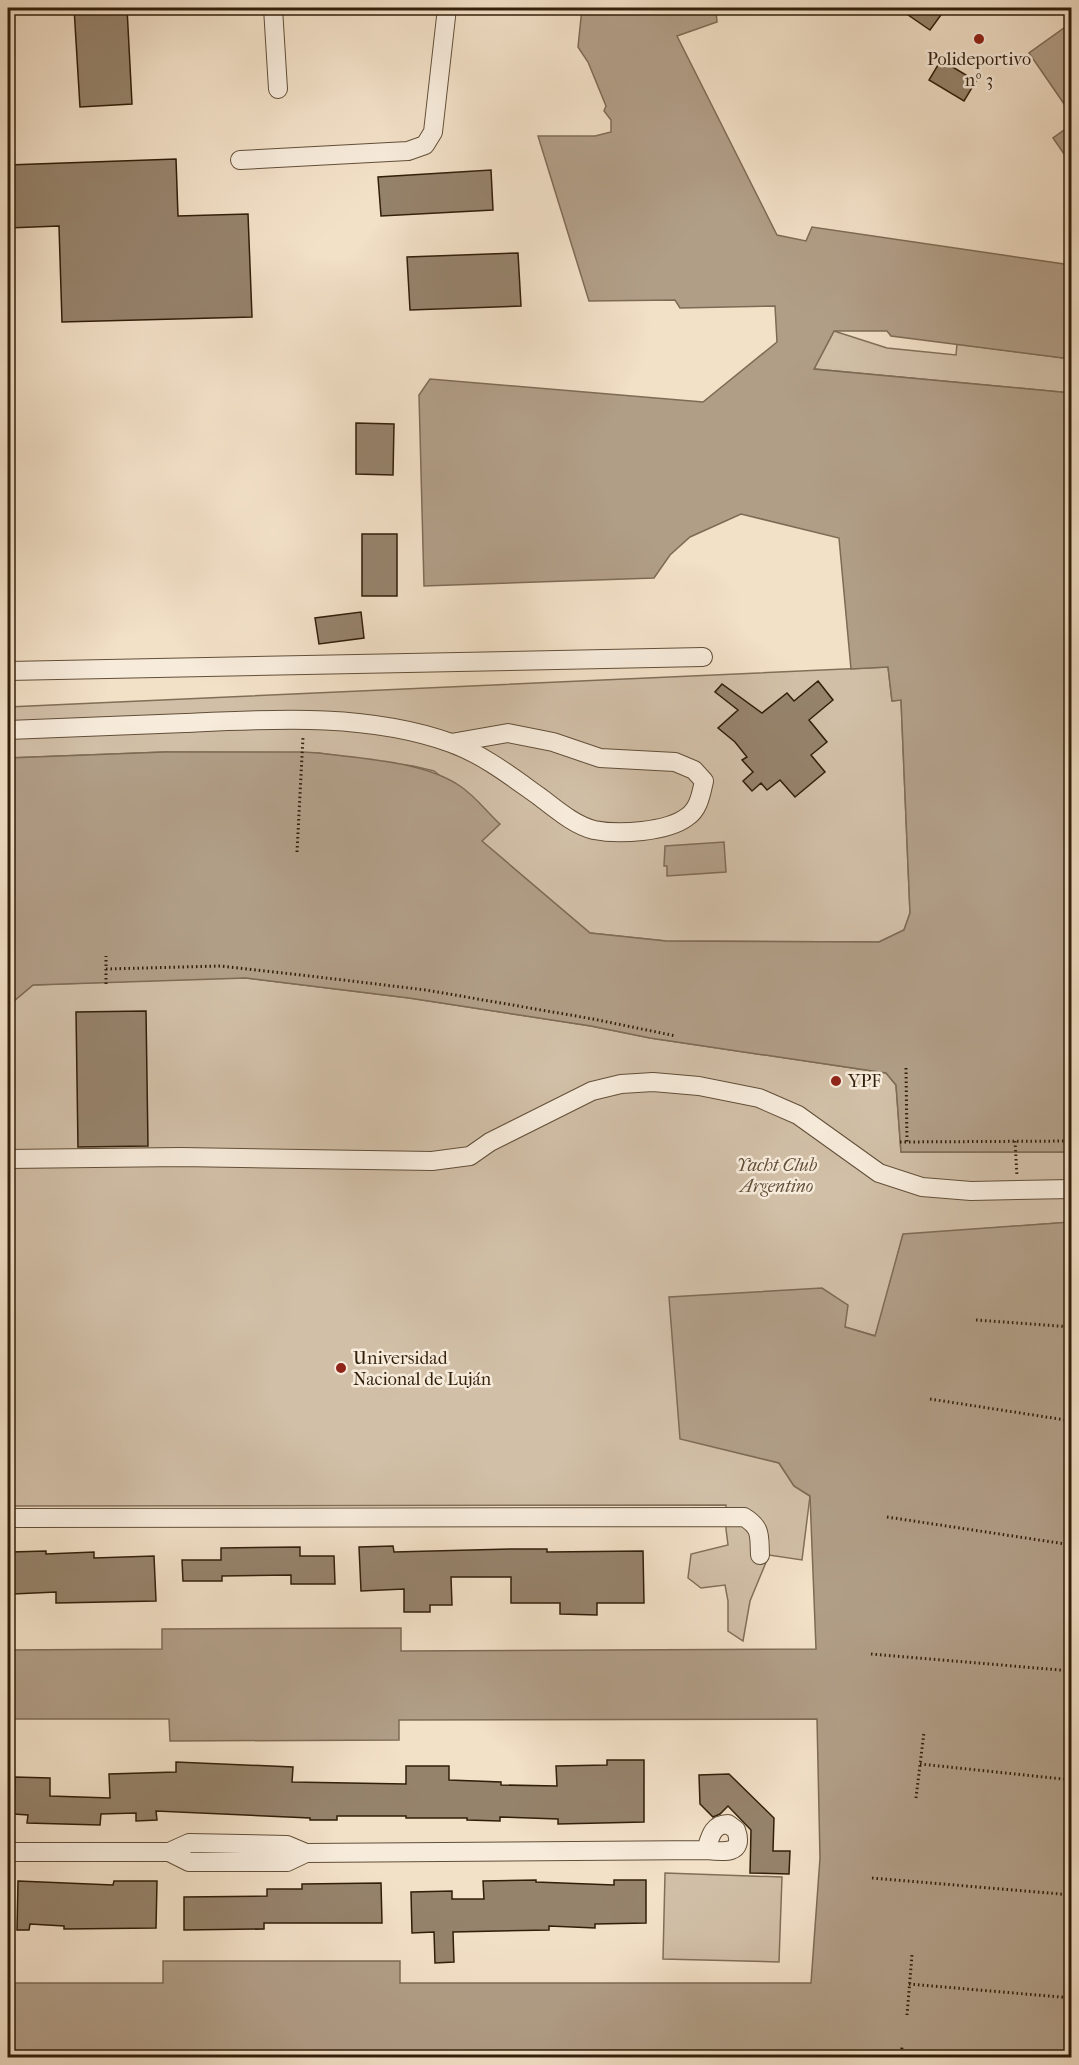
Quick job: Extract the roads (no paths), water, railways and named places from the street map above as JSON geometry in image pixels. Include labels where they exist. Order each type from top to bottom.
[{"type":"street","points":[[273,8],[278,89]]},
{"type":"street","points":[[240,160],[408,151],[425,145],[433,132],[447,8]]},
{"type":"street","points":[[8,671],[703,657]]},
{"type":"street","points":[[8,730],[249,720],[379,725],[451,743],[495,765],[559,811],[581,825],[595,830],[645,831],[670,825],[688,817],[700,800],[704,781],[694,770],[675,762],[600,758],[553,742],[508,733],[451,743]]},
{"type":"street","points":[[8,1159],[181,1157],[432,1161],[470,1156],[490,1142],[592,1091],[621,1084],[653,1082],[699,1086],[759,1098],[798,1115],[863,1163],[879,1173],[902,1181],[945,1190],[1071,1189]]},
{"type":"street","points":[[8,1518],[744,1517],[759,1531],[760,1555]]},
{"type":"street","points":[[8,1852],[169,1852],[189,1843],[287,1845],[306,1853],[706,1850]]},
{"type":"place","name":"Polideportivo nº 3","points":[[979,39]]},
{"type":"place","name":"YPF","points":[[836,1081]]},
{"type":"place","name":"Universidad Nacional de Luján","points":[[341,1368]]},
{"type":"park label","name":"Yacht Club Argentino","points":[[777,1175]]}]
